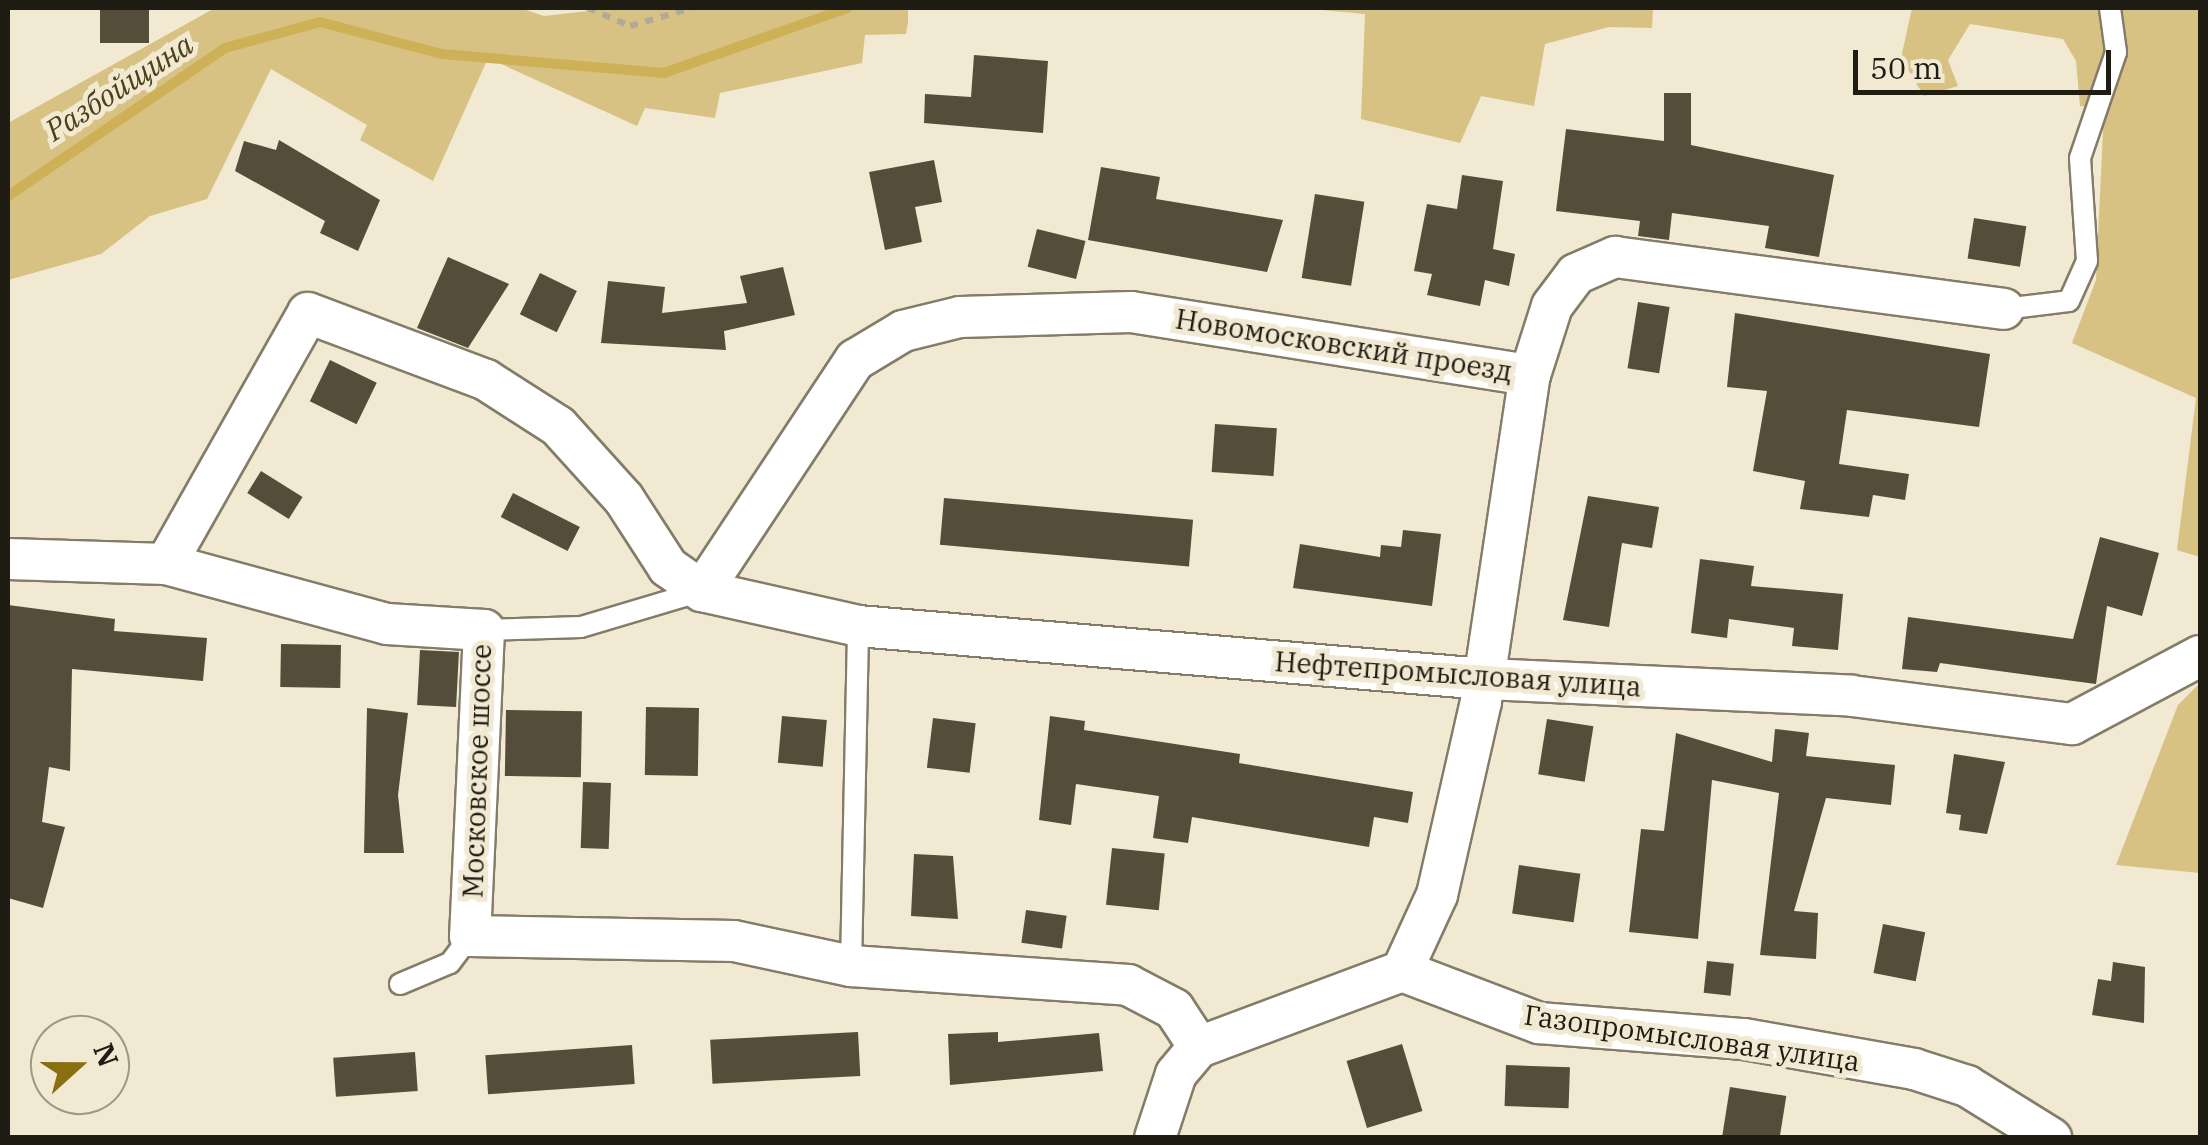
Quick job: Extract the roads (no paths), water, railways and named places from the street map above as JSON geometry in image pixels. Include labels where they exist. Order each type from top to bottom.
[{"type":"street","name":"Новомосковский проезд","points":[[702,591],[855,360],[922,326],[960,316],[1130,312],[1530,375],[1552,306],[1576,274],[1615,257],[2004,310]]},
{"type":"street","points":[[166,564],[308,313],[486,380],[558,426],[624,499],[668,567],[702,591]]},
{"type":"street","points":[[1155,1138],[1176,1074],[1199,1048],[1402,971],[1437,895],[1484,679],[1530,375]]},
{"type":"street","name":"Московское шоссе","points":[[8,559],[166,564],[387,624],[484,630],[470,936]]},
{"type":"street","name":"Нефтепромысловая улица","points":[[702,591],[858,626],[1484,679],[1852,696],[2072,724],[2200,656]]},
{"type":"street","points":[[470,936],[734,941],[850,966],[1152,990],[1199,1048]]},
{"type":"street","name":"Газопромысловая улица","points":[[1402,971],[1539,1023],[1744,1040],[1914,1069],[1967,1086],[2051,1138]]},
{"type":"lane","points":[[2004,310],[2068,301],[2087,261],[2080,158],[2116,52],[2110,8]]},
{"type":"lane","points":[[484,630],[580,627],[702,591]]},
{"type":"lane","points":[[850,966],[858,626]]},
{"type":"lane","points":[[400,984],[450,963],[470,936]]},
{"type":"waterway","name":"Разбойщина","points":[[8,196],[225,48],[320,22],[442,54],[664,73],[848,8]]}]
